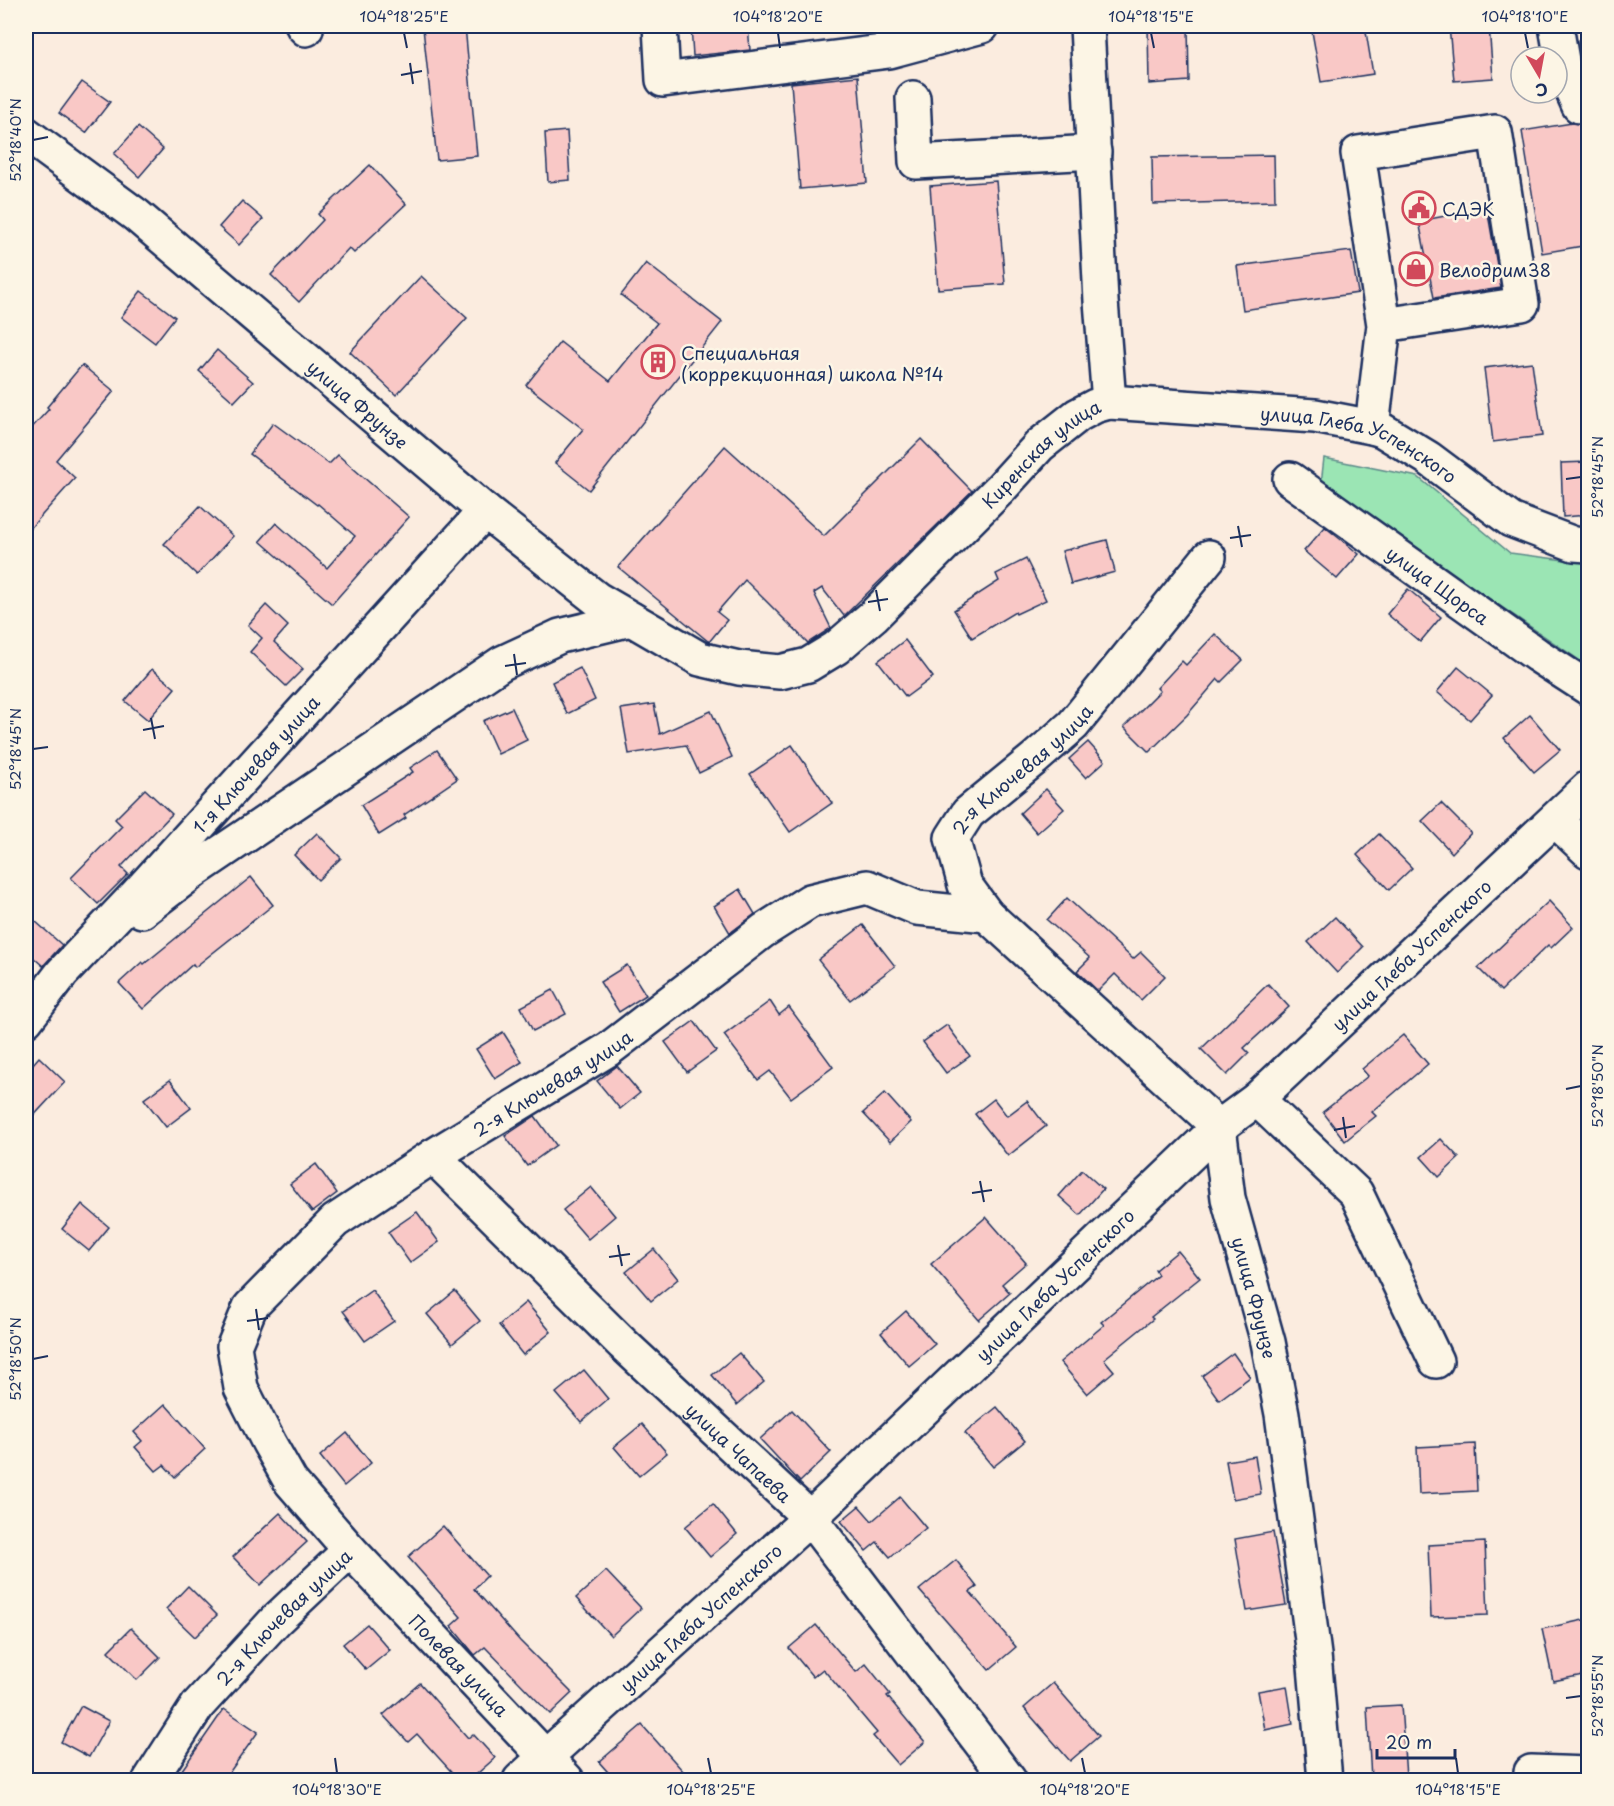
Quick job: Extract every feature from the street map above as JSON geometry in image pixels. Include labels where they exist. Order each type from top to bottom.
[{"type":"street","points":[[660,26],[663,80],[889,51],[982,26]]},
{"type":"street","name":"Киренская улица","points":[[700,659],[739,668],[780,672],[808,665],[836,648],[873,616],[1000,489],[1040,445],[1078,415],[1109,402],[1101,301],[1087,26]]},
{"type":"street","points":[[1556,26],[1564,72],[1579,106],[1588,106]]},
{"type":"street","points":[[913,98],[916,162],[1094,152]]},
{"type":"street","points":[[1372,426],[1384,325],[1358,153],[1495,132],[1522,304],[1384,325]]},
{"type":"street","name":"улица Фрунзе","points":[[26,134],[136,215],[485,511],[597,599],[700,659]]},
{"type":"street","name":"улица Глеба Успенского","points":[[1109,402],[1315,416],[1372,426],[1428,458],[1511,520],[1574,544],[1588,545]]},
{"type":"street","name":"улица Щорса","points":[[1290,479],[1537,656],[1588,688]]},
{"type":"street","name":"1-я Ключевая улица","points":[[26,1020],[62,973],[137,894],[485,511]]},
{"type":"street","name":"2-я Ключевая улица","points":[[987,915],[965,885],[952,838],[968,813],[1073,725],[1209,558]]},
{"type":"street","points":[[62,973],[198,868],[502,663],[560,636],[631,619]]},
{"type":"street","name":"улица Глеба Успенского","points":[[520,1780],[810,1518],[1219,1127],[1257,1099],[1588,788]]},
{"type":"street","points":[[1555,820],[1588,851]]},
{"type":"street","name":"2-я Ключевая улица","points":[[150,1780],[198,1705],[276,1620],[350,1550],[291,1482],[241,1388],[234,1346],[250,1307],[335,1221],[433,1156],[609,1049],[763,931],[810,901],[867,887],[917,908],[987,915]]},
{"type":"street","points":[[987,915],[1219,1127]]},
{"type":"street","points":[[1257,1099],[1356,1193],[1436,1361]]},
{"type":"street","name":"улица Фрунзе","points":[[1219,1127],[1228,1198],[1268,1342],[1282,1414],[1314,1655],[1325,1780]]},
{"type":"street","name":"улица Чапаева","points":[[433,1156],[623,1344],[810,1518],[1009,1780]]},
{"type":"street","name":"Полевая улица","points":[[350,1550],[567,1780]]},
{"type":"street","points":[[1531,1772],[1588,1774]]},
{"type":"green space","points":[[1324,458],[1418,477],[1510,553],[1588,563],[1588,666],[1321,484]]},
{"type":"building","points":[[465,26],[477,156],[437,160],[423,28]]},
{"type":"building","points":[[691,26],[748,26],[750,50],[693,56]]},
{"type":"building","points":[[1148,26],[1188,26],[1189,81],[1149,84]]},
{"type":"building","points":[[1311,26],[1365,26],[1373,74],[1321,82]]},
{"type":"building","points":[[1449,26],[1489,26],[1493,78],[1454,81]]},
{"type":"building","points":[[858,76],[867,183],[800,189],[791,83]]},
{"type":"building","points":[[82,82],[110,102],[86,133],[59,113]]},
{"type":"building","points":[[1572,123],[1588,125],[1588,245],[1542,253],[1522,131]]},
{"type":"building","points":[[138,127],[163,149],[139,177],[114,154]]},
{"type":"building","points":[[567,131],[570,180],[548,182],[545,133]]},
{"type":"building","points":[[1274,155],[1275,201],[1153,204],[1152,157]]},
{"type":"building","points":[[370,165],[406,204],[354,253],[349,248],[299,302],[271,275],[323,220],[318,214]]},
{"type":"building","points":[[996,181],[1005,284],[938,289],[930,186]]},
{"type":"building","points":[[242,201],[263,219],[239,245],[219,227]]},
{"type":"building","points":[[1487,208],[1501,288],[1434,298],[1419,221]]},
{"type":"building","points":[[1351,251],[1358,293],[1243,310],[1237,266]]},
{"type":"building","name":"Специальная (коррекционная) школа №14","points":[[646,263],[722,322],[589,490],[555,463],[583,429],[526,385],[560,342],[610,381],[657,323],[621,295]]},
{"type":"building","points":[[421,276],[467,318],[396,395],[350,352]]},
{"type":"building","points":[[141,291],[175,317],[155,343],[121,317]]},
{"type":"building","points":[[217,350],[253,382],[234,402],[199,371]]},
{"type":"building","points":[[1532,362],[1542,436],[1493,442],[1484,368]]},
{"type":"building","points":[[82,365],[114,391],[56,460],[75,478],[26,533],[26,434],[49,409],[47,407]]},
{"type":"building","points":[[273,423],[329,464],[338,455],[409,517],[332,604],[260,541],[276,523],[327,568],[355,536],[318,504],[250,454]]},
{"type":"building","points":[[921,439],[972,491],[844,616],[822,588],[814,593],[831,628],[808,643],[745,580],[717,612],[727,620],[709,642],[618,567],[725,446],[824,536]]},
{"type":"building","points":[[1588,462],[1588,515],[1563,517],[1561,463]]},
{"type":"building","points":[[200,506],[233,536],[197,575],[164,544]]},
{"type":"building","points":[[1325,527],[1359,554],[1337,579],[1304,551]]},
{"type":"building","points":[[1107,540],[1115,572],[1071,584],[1062,551]]},
{"type":"building","points":[[1026,559],[1046,600],[1016,614],[1015,612],[972,638],[954,610],[999,581],[996,574]]},
{"type":"building","points":[[1408,589],[1441,617],[1420,642],[1387,614]]},
{"type":"building","points":[[266,605],[288,626],[274,642],[303,669],[286,686],[250,652],[262,638],[248,625]]},
{"type":"building","points":[[1215,634],[1243,660],[1221,682],[1218,679],[1187,715],[1149,752],[1124,727],[1160,691],[1157,688],[1182,661],[1186,665]]},
{"type":"building","points":[[905,640],[933,677],[906,697],[878,661]]},
{"type":"building","points":[[1458,667],[1492,695],[1470,720],[1437,692]]},
{"type":"building","points":[[580,668],[595,700],[567,714],[552,682]]},
{"type":"building","points":[[152,669],[175,688],[148,720],[125,701]]},
{"type":"building","points":[[654,704],[660,734],[711,711],[732,757],[699,773],[686,745],[629,754],[621,709]]},
{"type":"building","points":[[512,708],[527,740],[498,754],[483,721]]},
{"type":"building","points":[[1530,715],[1560,750],[1534,772],[1504,738]]},
{"type":"building","points":[[1088,742],[1105,761],[1086,778],[1069,759]]},
{"type":"building","points":[[792,745],[832,803],[790,832],[750,774]]},
{"type":"building","points":[[437,750],[457,779],[404,815],[406,818],[379,835],[361,805],[413,772],[410,768]]},
{"type":"building","points":[[145,789],[172,814],[121,867],[128,874],[98,904],[71,878],[122,826],[115,819]]},
{"type":"building","points":[[1046,789],[1064,809],[1037,833],[1020,813]]},
{"type":"building","points":[[1441,803],[1471,833],[1452,853],[1422,821]]},
{"type":"building","points":[[317,833],[341,858],[318,880],[294,855]]},
{"type":"building","points":[[1379,834],[1412,868],[1389,890],[1357,855]]},
{"type":"building","points":[[251,877],[273,905],[195,967],[193,964],[143,1009],[119,983],[142,962],[144,964]]},
{"type":"building","points":[[740,889],[755,914],[730,933],[714,906]]},
{"type":"building","points":[[1067,898],[1133,959],[1141,952],[1165,976],[1141,1000],[1115,974],[1098,991],[1077,971],[1090,958],[1047,920]]},
{"type":"building","points":[[1549,901],[1573,927],[1551,948],[1548,945],[1501,991],[1478,968]]},
{"type":"building","points":[[26,913],[62,945],[43,966],[26,951]]},
{"type":"building","points":[[1335,917],[1363,947],[1337,973],[1308,942]]},
{"type":"building","points":[[863,925],[895,966],[850,1000],[818,960]]},
{"type":"building","points":[[627,965],[646,995],[619,1012],[600,982]]},
{"type":"building","points":[[1268,984],[1289,1007],[1244,1048],[1249,1053],[1227,1075],[1201,1049]]},
{"type":"building","points":[[553,990],[566,1014],[533,1031],[521,1007]]},
{"type":"building","points":[[770,1001],[779,1015],[789,1007],[833,1067],[791,1098],[770,1071],[758,1080],[724,1035]]},
{"type":"building","points":[[694,1021],[716,1051],[687,1072],[665,1042]]},
{"type":"building","points":[[947,1025],[970,1056],[946,1073],[923,1042]]},
{"type":"building","points":[[503,1032],[522,1062],[495,1079],[476,1049]]},
{"type":"building","points":[[1403,1035],[1428,1064],[1372,1112],[1376,1116],[1345,1141],[1323,1112],[1368,1076],[1362,1069]]},
{"type":"building","points":[[39,1057],[65,1082],[26,1124],[26,1072]]},
{"type":"building","points":[[617,1066],[640,1093],[620,1109],[597,1081]]},
{"type":"building","points":[[170,1080],[191,1108],[166,1127],[144,1099]]},
{"type":"building","points":[[885,1093],[911,1122],[890,1142],[863,1113]]},
{"type":"building","points":[[994,1099],[1007,1116],[1027,1101],[1046,1126],[1008,1156],[975,1114]]},
{"type":"building","points":[[535,1116],[556,1145],[527,1166],[505,1136]]},
{"type":"building","points":[[1441,1139],[1459,1158],[1439,1177],[1421,1157]]},
{"type":"building","points":[[316,1164],[337,1193],[312,1212],[290,1184]]},
{"type":"building","points":[[1082,1170],[1103,1189],[1080,1215],[1059,1196]]},
{"type":"building","points":[[591,1187],[615,1216],[588,1239],[563,1210]]},
{"type":"building","points":[[82,1204],[109,1227],[89,1251],[62,1229]]},
{"type":"building","points":[[417,1212],[439,1242],[410,1263],[388,1232]]},
{"type":"building","points":[[986,1217],[1026,1263],[1002,1284],[1010,1293],[979,1320],[931,1264]]},
{"type":"building","points":[[654,1249],[678,1279],[651,1301],[626,1272]]},
{"type":"building","points":[[1178,1251],[1200,1278],[1104,1359],[1114,1371],[1087,1394],[1060,1362],[1104,1325],[1101,1322],[1158,1275],[1155,1270]]},
{"type":"building","points":[[372,1290],[394,1321],[365,1341],[343,1311]]},
{"type":"building","points":[[455,1291],[480,1321],[452,1344],[427,1314]]},
{"type":"building","points":[[526,1302],[551,1332],[523,1355],[499,1325]]},
{"type":"building","points":[[906,1311],[935,1344],[909,1366],[881,1333]]},
{"type":"building","points":[[739,1353],[764,1382],[737,1405],[712,1375]]},
{"type":"building","points":[[1233,1353],[1250,1377],[1219,1400],[1202,1376]]},
{"type":"building","points":[[584,1370],[608,1399],[581,1422],[556,1393]]},
{"type":"building","points":[[165,1404],[205,1449],[175,1477],[164,1465],[156,1471],[135,1447],[142,1441],[134,1432]]},
{"type":"building","points":[[997,1407],[1025,1441],[993,1467],[965,1433]]},
{"type":"building","points":[[792,1410],[831,1452],[800,1482],[760,1439]]},
{"type":"building","points":[[642,1424],[667,1453],[639,1476],[614,1447]]},
{"type":"building","points":[[347,1433],[371,1463],[344,1486],[320,1456]]},
{"type":"building","points":[[1475,1444],[1477,1491],[1419,1494],[1417,1447]]},
{"type":"building","points":[[1255,1456],[1261,1494],[1233,1499],[1226,1461]]},
{"type":"building","points":[[900,1497],[926,1528],[890,1557],[877,1542],[866,1551],[841,1521],[859,1506],[872,1521]]},
{"type":"building","points":[[713,1504],[737,1534],[710,1557],[685,1527]]},
{"type":"building","points":[[280,1513],[307,1542],[260,1585],[233,1557]]},
{"type":"building","points":[[443,1526],[487,1576],[474,1589],[520,1641],[572,1693],[550,1714],[485,1647],[475,1655],[451,1626],[461,1617],[408,1557]]},
{"type":"building","points":[[1273,1532],[1286,1605],[1247,1611],[1235,1539]]},
{"type":"building","points":[[1485,1542],[1488,1615],[1431,1617],[1428,1545]]},
{"type":"building","points":[[956,1560],[977,1587],[970,1592],[1016,1647],[989,1670],[919,1590]]},
{"type":"building","points":[[606,1571],[641,1608],[611,1636],[576,1598]]},
{"type":"building","points":[[188,1586],[217,1615],[195,1637],[166,1609]]},
{"type":"building","points":[[1588,1619],[1588,1674],[1553,1681],[1542,1629]]},
{"type":"building","points":[[367,1624],[390,1650],[366,1670],[343,1644]]},
{"type":"building","points":[[816,1625],[856,1672],[866,1664],[890,1694],[887,1696],[925,1742],[898,1765],[873,1736],[877,1733],[823,1669],[813,1677],[789,1648]]},
{"type":"building","points":[[131,1628],[160,1657],[137,1680],[108,1651]]},
{"type":"building","points":[[420,1683],[468,1738],[473,1734],[495,1758],[470,1780],[459,1780],[417,1734],[408,1742],[383,1715]]},
{"type":"building","points":[[1053,1683],[1099,1736],[1070,1761],[1024,1708]]},
{"type":"building","points":[[1287,1686],[1293,1724],[1265,1730],[1258,1691]]},
{"type":"building","points":[[1401,1705],[1406,1777],[1371,1779],[1367,1707]]},
{"type":"building","points":[[81,1706],[109,1721],[89,1757],[61,1742]]},
{"type":"building","points":[[224,1709],[258,1732],[224,1780],[175,1780]]},
{"type":"building","points":[[642,1725],[691,1780],[615,1780],[599,1762]]},
{"type":"place","name":"СДЭК","points":[[1419,208]]},
{"type":"place","name":"Велодрим38","points":[[1416,269]]},
{"type":"place","name":"Специальная (коррекционная) школа №14","points":[[658,362]]}]
